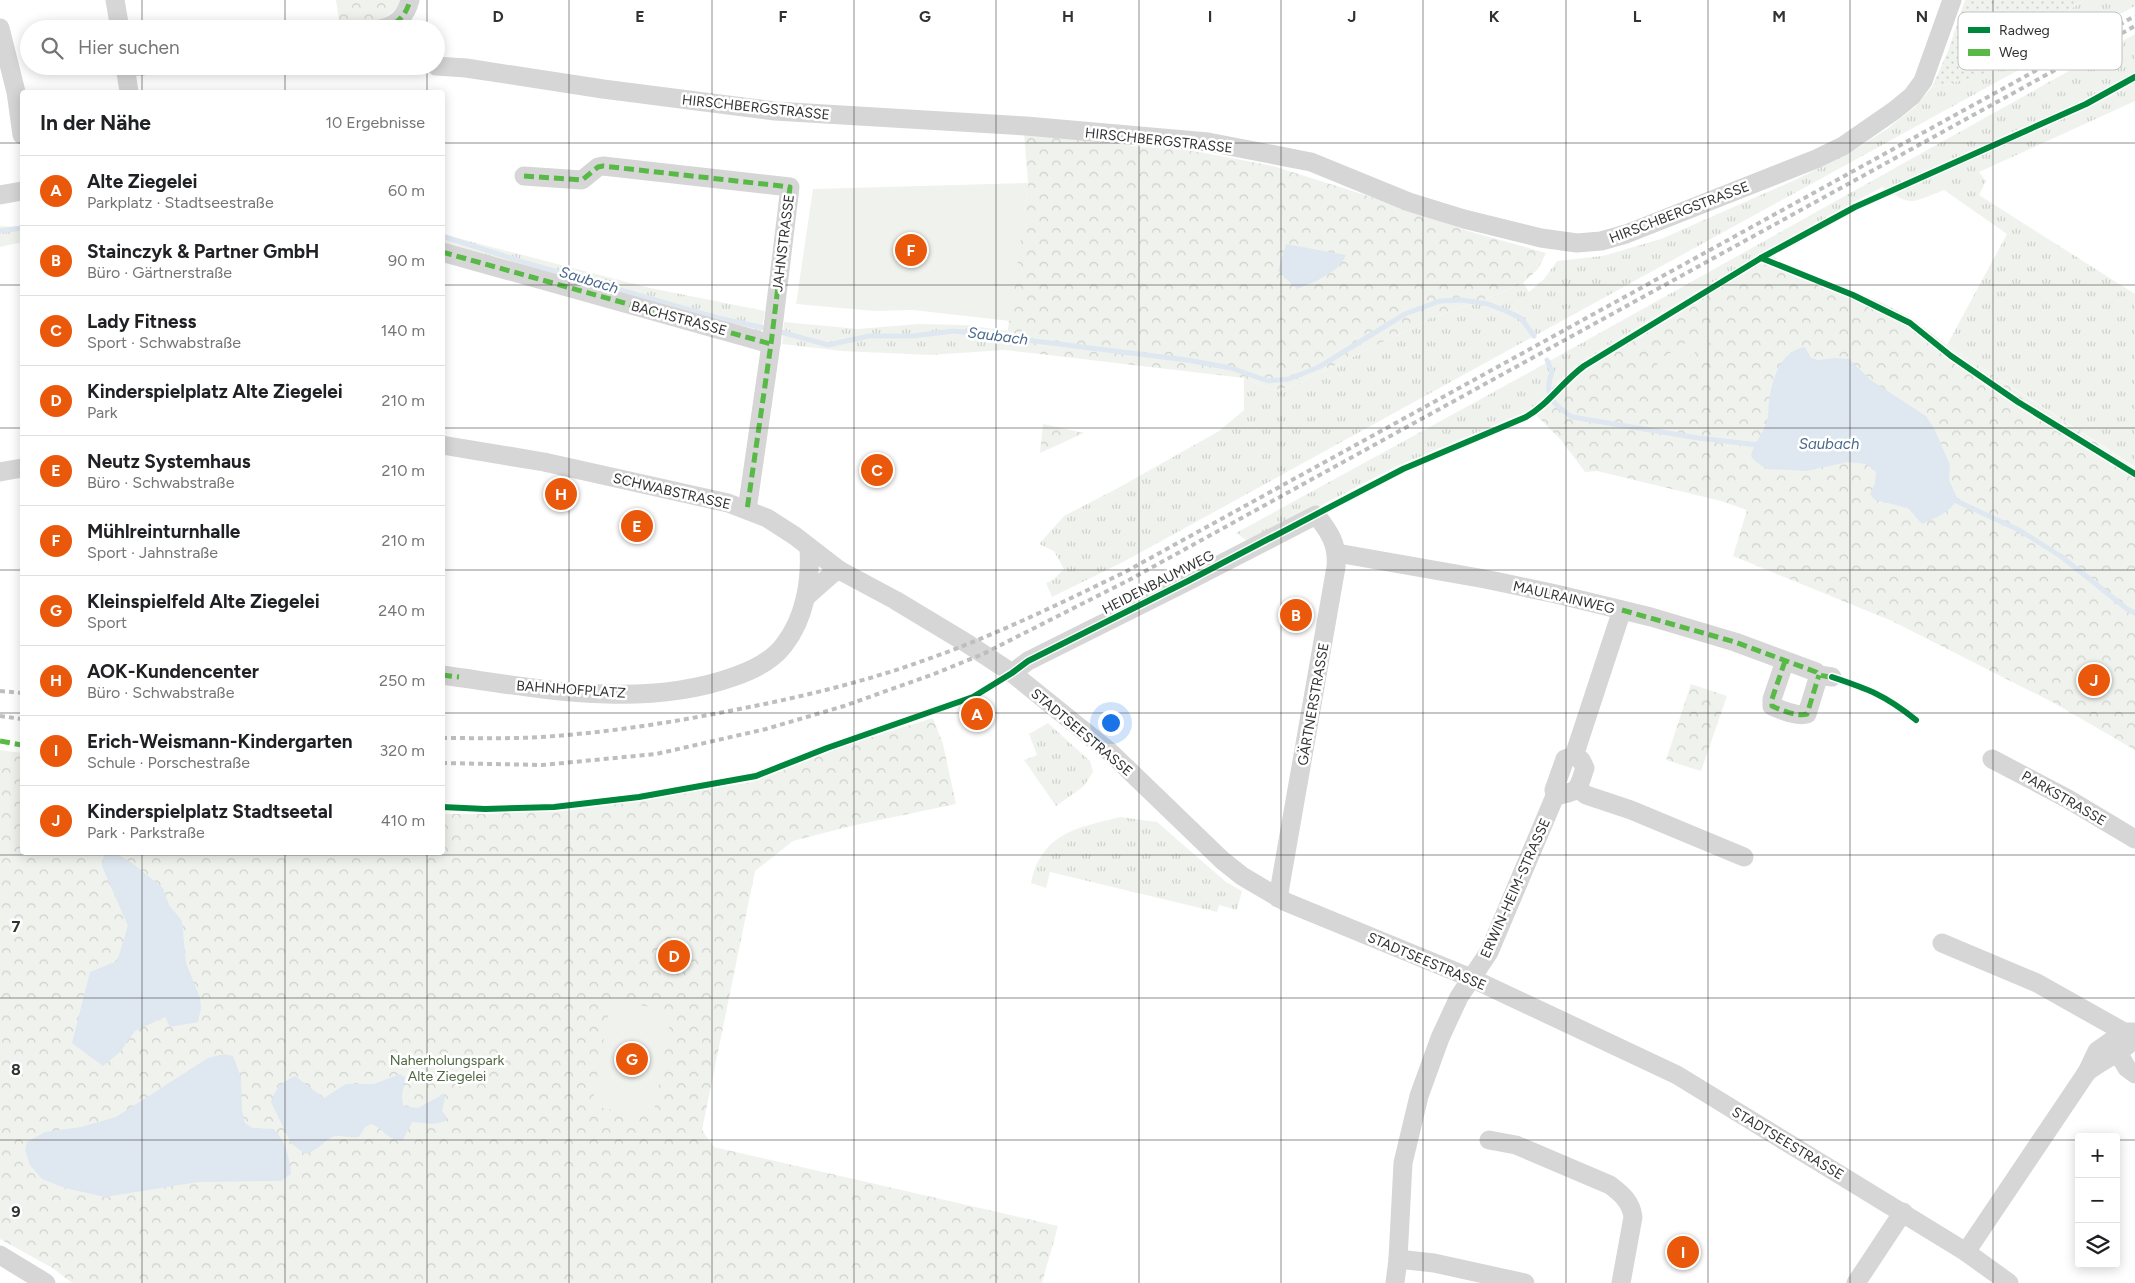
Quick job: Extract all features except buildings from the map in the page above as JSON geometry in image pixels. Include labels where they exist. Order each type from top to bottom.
[{"type":"street","points":[[115,0],[118,20]]},
{"type":"street","points":[[398,20],[405,15],[410,0]]},
{"type":"street","name":"HIRSCHBERGSTRASSE","points":[[445,67],[775,111],[1026,126],[1208,142],[1311,162],[1409,202],[1464,219],[1541,238],[1577,243],[1601,242],[1804,164],[1843,146],[1912,96],[1923,81],[1931,62],[1952,0]]},
{"type":"street","points":[[0,28],[16,92],[20,121]]},
{"type":"street","points":[[129,90],[131,75]]},
{"type":"street","name":"JAHNSTRASSE","points":[[524,176],[582,180],[598,167],[603,166],[790,187],[773,334],[747,510]]},
{"type":"street","points":[[0,195],[20,191]]},
{"type":"street","name":"BACHSTRASSE","points":[[445,253],[773,334]]},
{"type":"street","name":"SCHWABSTRASSE","points":[[445,446],[544,462],[728,502],[766,518],[839,570],[880,592]]},
{"type":"street","points":[[0,472],[20,468]]},
{"type":"street","name":"GÄRTNERSTRASSE","points":[[1278,898],[1336,567],[1337,553],[1328,531],[1316,515]]},
{"type":"street","name":"HEIDENBAUMWEG","points":[[1012,673],[1028,661],[1180,586],[1316,515]]},
{"type":"street","name":"BAHNHOFPLATZ","points":[[445,675],[568,692],[621,694],[668,692],[716,683],[749,672],[774,656],[784,646],[792,632],[806,597],[811,571],[810,548]]},
{"type":"street","name":"MAULRAINWEG","points":[[1337,553],[1486,579],[1622,610],[1735,642],[1826,676],[1807,714],[1802,716],[1772,706],[1772,700],[1785,661]]},
{"type":"street","name":"BAHNHOFPLATZ","points":[[806,597],[839,570]]},
{"type":"street","name":"STADTSEESTRASSE","points":[[880,592],[968,644],[1012,673],[1110,752],[1222,860],[1242,876],[1278,898],[1471,978],[1677,1075],[1903,1212],[1966,1252],[2009,1283]]},
{"type":"street","name":"ERWIN-HEIM-STRASSE","points":[[1395,1283],[1403,1163],[1412,1118],[1440,1038],[1459,997],[1489,952],[1555,796],[1554,790],[1565,759],[1574,756],[1622,610]]},
{"type":"street","points":[[1555,796],[1574,792],[1578,789],[1585,768],[1581,760],[1574,756]]},
{"type":"street","name":"PARKSTRASSE","points":[[1992,759],[2068,799],[2135,839]]},
{"type":"street","points":[[1578,789],[1586,795],[1631,810],[1744,857]]},
{"type":"street","points":[[1942,944],[2037,983],[2131,1034]]},
{"type":"street","points":[[2087,1072],[2107,1057],[2118,1053],[2131,1034]]},
{"type":"street","points":[[1966,1252],[2087,1072],[2097,1051],[2131,1034]]},
{"type":"street","points":[[2118,1053],[2127,1068],[2135,1074]]},
{"type":"street","points":[[1488,1140],[1516,1145],[1610,1185],[1623,1195],[1632,1209],[1633,1217],[1621,1283]]},
{"type":"street","points":[[1856,1283],[1903,1212]]},
{"type":"street","points":[[0,1255],[46,1283]]},
{"type":"street","points":[[1398,1259],[1434,1263],[1525,1283]]},
{"type":"green space","points":[[336,0],[402,0],[390,14],[378,20],[339,20]]},
{"type":"green space","points":[[1965,0],[2084,0],[2066,12],[1961,12]]},
{"type":"green space","points":[[2084,0],[2135,0],[2135,6],[2122,13],[2066,12]]},
{"type":"green space","points":[[1958,21],[1958,70],[1990,70],[1953,83],[1932,87],[1948,51]]},
{"type":"green space","points":[[2135,34],[2135,101],[1979,172],[1986,181],[1979,195],[2135,294],[2135,467],[1947,345],[2007,234],[1944,190],[1912,201],[1900,198],[1883,187],[1690,295],[1576,364],[1531,410],[1395,467],[1261,537],[1246,540],[1236,533],[1510,383],[2071,70],[2122,70],[2122,41]]},
{"type":"green space","points":[[1982,70],[2019,70],[1123,562],[1052,597],[1046,583],[1053,580],[1064,569],[1054,551],[1039,544],[1064,516],[1219,431],[1244,410],[1244,378],[1274,390],[1291,387],[1432,318],[1494,296],[1523,283],[1529,292],[1544,279],[1557,261],[1603,256],[1661,239],[1797,179],[1849,153],[1887,129],[1915,107],[1932,87],[1953,83]]},
{"type":"green space","points":[[1024,133],[1130,141],[1130,146],[1194,151],[1273,166],[1362,194],[1468,231],[1546,253],[1538,269],[1523,283],[1494,296],[1432,318],[1291,387],[1274,390],[1244,378],[1005,350],[1028,183]]},
{"type":"green space","points":[[1028,183],[1010,321],[913,310],[875,311],[796,304],[813,189]]},
{"type":"green space","points":[[0,226],[20,227],[20,242],[0,247]]},
{"type":"green space","points":[[445,235],[650,288],[765,311],[761,334],[445,247]]},
{"type":"green space","points":[[1767,250],[1781,262],[1883,303],[1913,319],[1947,345],[2135,468],[2135,750],[2054,703],[1892,621],[1733,556],[1747,510],[1721,501],[1597,471],[1585,472],[1561,440],[1531,410],[1576,364]]},
{"type":"green space","points":[[784,322],[858,329],[918,324],[965,325],[1009,331],[1005,350],[930,355],[842,351],[782,344]]},
{"type":"green space","points":[[1708,328],[1715,339],[1663,374],[1656,362]]},
{"type":"green space","points":[[1043,424],[1084,433],[1040,453]]},
{"type":"green space","points":[[1691,684],[1727,696],[1701,771],[1666,760]]},
{"type":"green space","name":"Naherholungspark Alte Ziegelei","points":[[933,718],[943,744],[956,804],[851,826],[793,841],[755,871],[702,1130],[714,1147],[1058,1226],[1042,1283],[72,1283],[54,1269],[0,1239],[0,750],[20,753],[20,855],[445,855],[445,814],[574,810],[752,782],[852,743]]},
{"type":"green space","points":[[1048,723],[1090,761],[1093,772],[1084,786],[1056,806],[1024,760],[1037,755],[1029,734]]},
{"type":"green space","points":[[1120,817],[1157,822],[1226,882],[1242,891],[1237,910],[1219,905],[1217,912],[1050,872],[1046,888],[1031,883],[1036,866],[1043,853],[1052,843],[1063,835],[1075,830]]},
{"type":"green space","points":[[611,1000],[672,1011],[653,1117],[592,1106]]},
{"type":"water","points":[[1286,244],[1346,255],[1332,272],[1297,289],[1278,271]]},
{"type":"water","points":[[1805,347],[1811,358],[1818,360],[1849,359],[1872,381],[1926,416],[1934,428],[1950,465],[1949,480],[1957,498],[1952,507],[1943,514],[1922,524],[1908,508],[1875,500],[1870,494],[1875,483],[1876,472],[1866,464],[1848,462],[1806,471],[1766,469],[1755,461],[1751,456],[1767,421],[1770,393],[1775,376],[1783,360],[1789,354]]},
{"type":"water","points":[[104,855],[118,855],[132,863],[163,888],[169,905],[182,921],[186,963],[200,998],[201,1008],[198,1022],[170,1027],[165,1017],[135,1031],[120,1052],[103,1066],[72,1043],[90,972],[117,961],[128,926],[102,866]]},
{"type":"water","points":[[224,1054],[233,1056],[241,1077],[242,1111],[245,1123],[253,1128],[274,1129],[284,1145],[291,1174],[281,1181],[198,1182],[105,1197],[65,1188],[42,1179],[30,1165],[25,1150],[27,1142],[45,1132],[81,1127],[116,1117],[208,1058]]},
{"type":"water","points":[[400,1074],[405,1077],[402,1096],[403,1106],[418,1108],[444,1094],[442,1111],[446,1116],[446,1121],[433,1124],[412,1122],[403,1140],[397,1140],[389,1136],[371,1124],[365,1127],[359,1137],[332,1137],[305,1154],[291,1143],[271,1102],[280,1086],[295,1076],[324,1098],[346,1084],[374,1084]]},
{"type":"waterway","name":"Saubach","points":[[0,231],[20,228]]},
{"type":"waterway","name":"Saubach","points":[[445,237],[523,262],[718,318],[769,329]]},
{"type":"waterway","name":"Saubach","points":[[777,331],[828,345],[869,336],[913,336],[954,331],[1187,360],[1231,368],[1268,381],[1289,379],[1319,367],[1405,314],[1440,301],[1462,300],[1488,304],[1521,318],[1534,336]]},
{"type":"waterway","name":"Saubach","points":[[1547,360],[1552,372],[1549,380],[1549,393],[1555,403],[1572,417],[1698,438],[1759,445]]},
{"type":"waterway","name":"Saubach","points":[[1952,499],[2019,530],[2062,557],[2127,609],[2135,613]]},
{"type":"railway","points":[[2122,23],[2135,16]]},
{"type":"railway","points":[[2122,33],[2135,26]]},
{"type":"railway","points":[[445,738],[541,737],[632,728],[801,696],[878,676],[953,650],[1052,607],[1125,572],[2037,70]]},
{"type":"railway","points":[[445,763],[542,765],[656,754],[766,729],[844,706],[934,674],[983,654],[1129,580],[2055,70]]},
{"type":"railway","points":[[0,691],[20,693]]},
{"type":"railway","points":[[0,716],[20,719]]},
{"type":"marked path","points":[[399,20],[406,11],[410,0]]},
{"type":"marked path","points":[[524,176],[582,180],[598,167],[603,166],[790,187],[771,344],[747,510]]},
{"type":"marked path","points":[[445,253],[771,344]]},
{"type":"marked path","points":[[1622,610],[1735,642],[1816,672],[1819,675],[1835,678]]},
{"type":"marked path","points":[[1785,661],[1772,699],[1772,706],[1794,714],[1807,714],[1819,675]]},
{"type":"marked path","points":[[445,675],[459,677]]},
{"type":"marked path","points":[[0,741],[20,745]]},
{"type":"cycle path","points":[[445,807],[485,809],[554,807],[639,797],[756,776],[827,748],[973,697],[1028,661],[1188,581],[1403,469],[1526,417],[1542,406],[1584,366],[1761,258],[1855,207],[2086,104],[2135,77]]},
{"type":"cycle path","points":[[1761,258],[1853,295],[1910,323],[1951,356],[2018,402],[2135,474]]},
{"type":"cycle path","points":[[1832,677],[1876,694],[1895,704],[1916,720]]},
{"type":"place","name":"Mühlreinturnhalle","points":[[911,250]]},
{"type":"place","name":"Lady Fitness","points":[[877,470]]},
{"type":"place","name":"AOK-Kundencenter","points":[[561,494]]},
{"type":"place","name":"Neutz Systemhaus","points":[[637,526]]},
{"type":"place","name":"Stainczyk & Partner GmbH","points":[[1296,615]]},
{"type":"place","name":"Kinderspielplatz Stadtseetal","points":[[2094,680]]},
{"type":"place","name":"Alte Ziegelei","points":[[977,714]]},
{"type":"place","name":"Kinderspielplatz Alte Ziegelei","points":[[674,956]]},
{"type":"place","name":"Kleinspielfeld Alte Ziegelei","points":[[632,1059]]},
{"type":"place","name":"Erich-Weismann-Kindergarten","points":[[1683,1252]]}]
